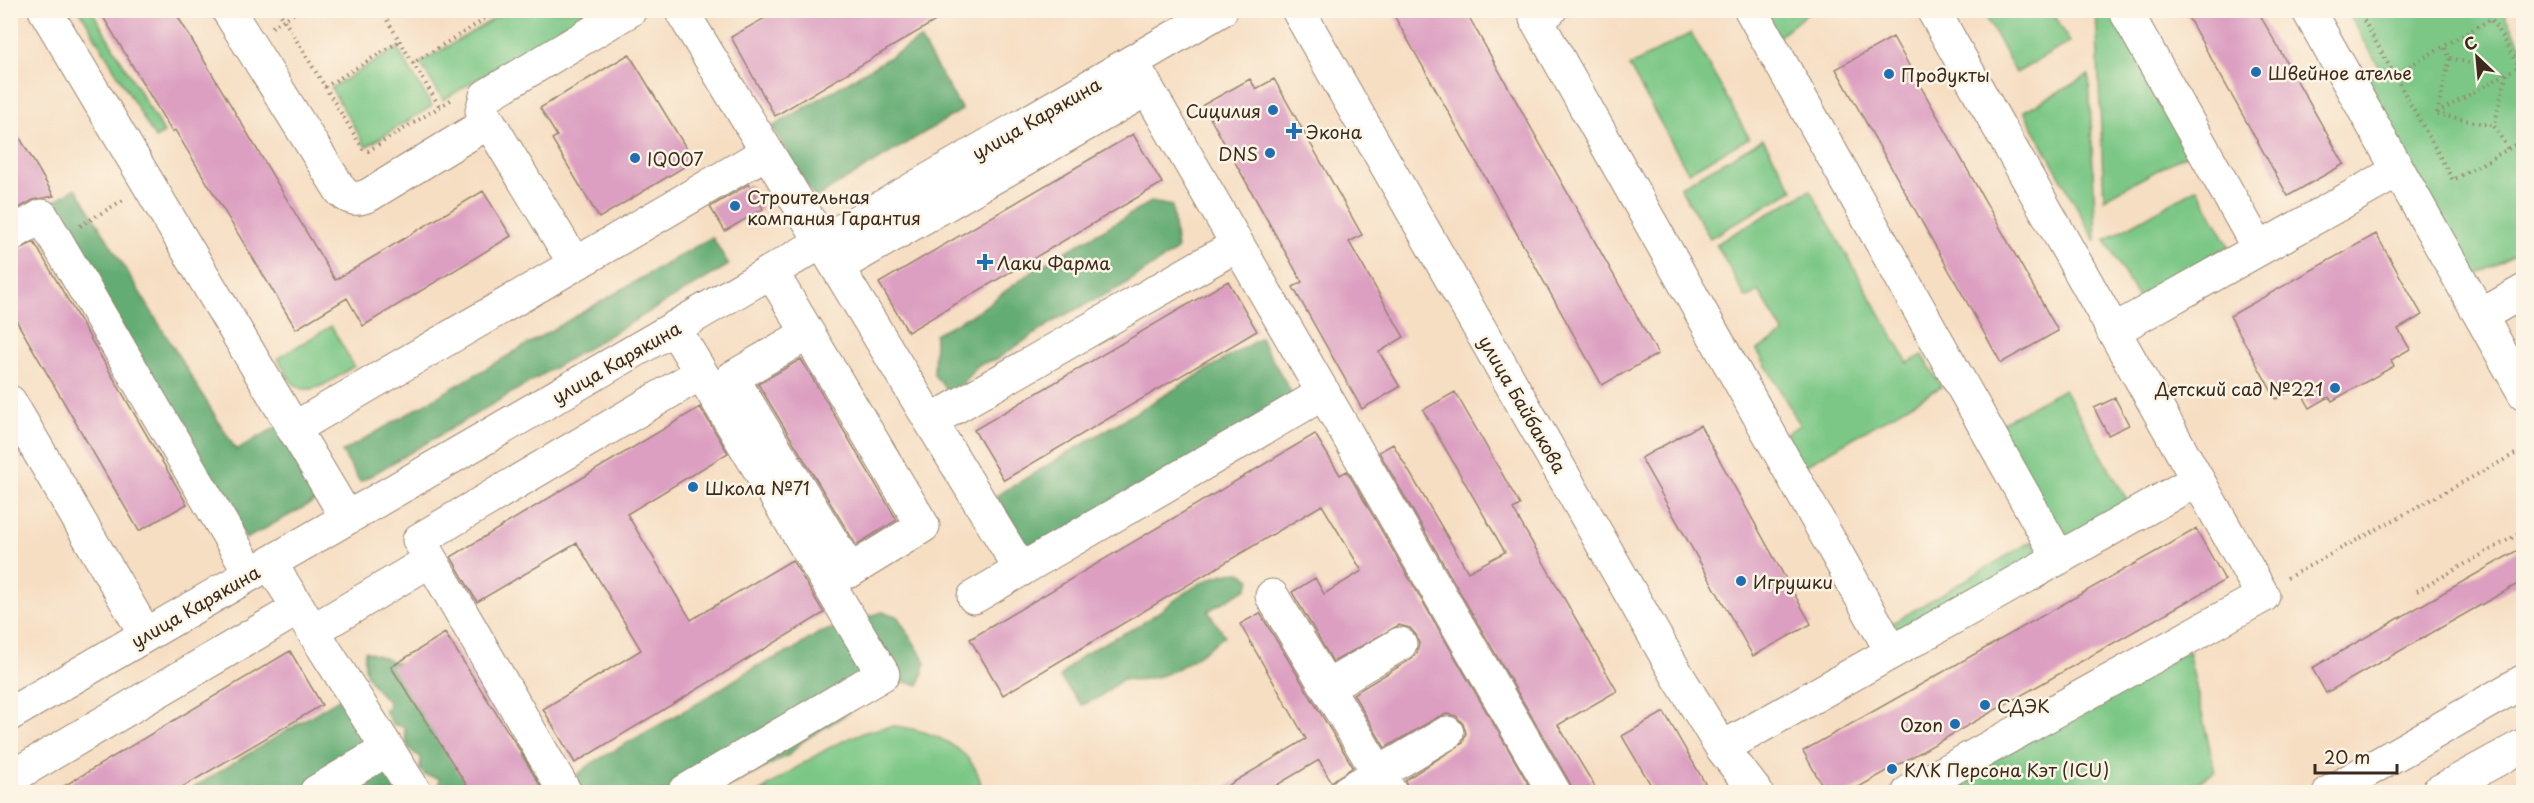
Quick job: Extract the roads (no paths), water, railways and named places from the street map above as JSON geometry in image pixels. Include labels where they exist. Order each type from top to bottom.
[{"type":"street","points":[[45,10],[347,518]]},
{"type":"street","points":[[228,10],[341,191],[348,197],[358,199],[369,195],[489,122]]},
{"type":"street","points":[[575,264],[482,111],[486,96],[630,10]]},
{"type":"street","name":"улица Карякина","points":[[11,711],[771,272],[830,255],[1140,75],[1221,10]]},
{"type":"street","name":"улица Байбакова","points":[[1298,10],[1676,672],[1722,748],[1756,792]]},
{"type":"street","points":[[1550,10],[1536,19],[1892,652]]},
{"type":"street","points":[[1751,10],[2059,558]]},
{"type":"street","points":[[1909,792],[2263,596],[1933,10]]},
{"type":"street","points":[[2125,10],[2259,249]]},
{"type":"street","points":[[2308,10],[2482,315],[2523,393]]},
{"type":"street","points":[[694,15],[767,152],[1021,570]]},
{"type":"street","points":[[1140,75],[1554,792]]},
{"type":"street","points":[[293,429],[767,152]]},
{"type":"street","points":[[2113,330],[2398,171]]},
{"type":"street","points":[[10,235],[42,216],[261,568],[306,619],[415,792]]},
{"type":"street","points":[[931,421],[1238,244]]},
{"type":"street","points":[[771,272],[808,333],[923,526],[849,571],[732,378],[808,333]]},
{"type":"street","points":[[2482,315],[2523,291]]},
{"type":"street","points":[[674,328],[884,674],[684,792]]},
{"type":"street","points":[[565,792],[419,540],[701,373]]},
{"type":"street","points":[[974,597],[1324,393]]},
{"type":"street","points":[[10,452],[13,407]]},
{"type":"street","points":[[13,407],[146,635]]},
{"type":"street","points":[[1722,748],[2197,480]]},
{"type":"street","points":[[10,778],[306,619],[431,560]]},
{"type":"street","points":[[1272,596],[1384,783]]},
{"type":"street","points":[[1327,687],[1400,644]]},
{"type":"street","points":[[2330,792],[2521,689]]},
{"type":"street","points":[[1347,792],[1384,783],[1447,733]]},
{"type":"street","points":[[2439,792],[2523,745]]},
{"type":"street","points":[[316,792],[388,749]]},
{"type":"place","name":"Швейное ателье","points":[[2256,72]]},
{"type":"place","name":"Продукты","points":[[1889,74]]},
{"type":"place","name":"Сицилия","points":[[1273,110]]},
{"type":"place","name":"Экона","points":[[1294,131]]},
{"type":"place","name":"DNS","points":[[1270,153]]},
{"type":"place","name":"IQ007","points":[[635,158]]},
{"type":"place","name":"Строительная компания Гарантия","points":[[735,206]]},
{"type":"place","name":"Лаки Фарма","points":[[985,262]]},
{"type":"place","name":"Детский сад №221","points":[[2335,388]]},
{"type":"place","name":"Школа №71","points":[[693,487]]},
{"type":"place","name":"Игрушки","points":[[1741,581]]},
{"type":"place","name":"СДЭК","points":[[1985,705]]},
{"type":"place","name":"Ozon","points":[[1955,724]]},
{"type":"place","name":"КЛК Персона Кэт (ICU)","points":[[1892,769]]}]
